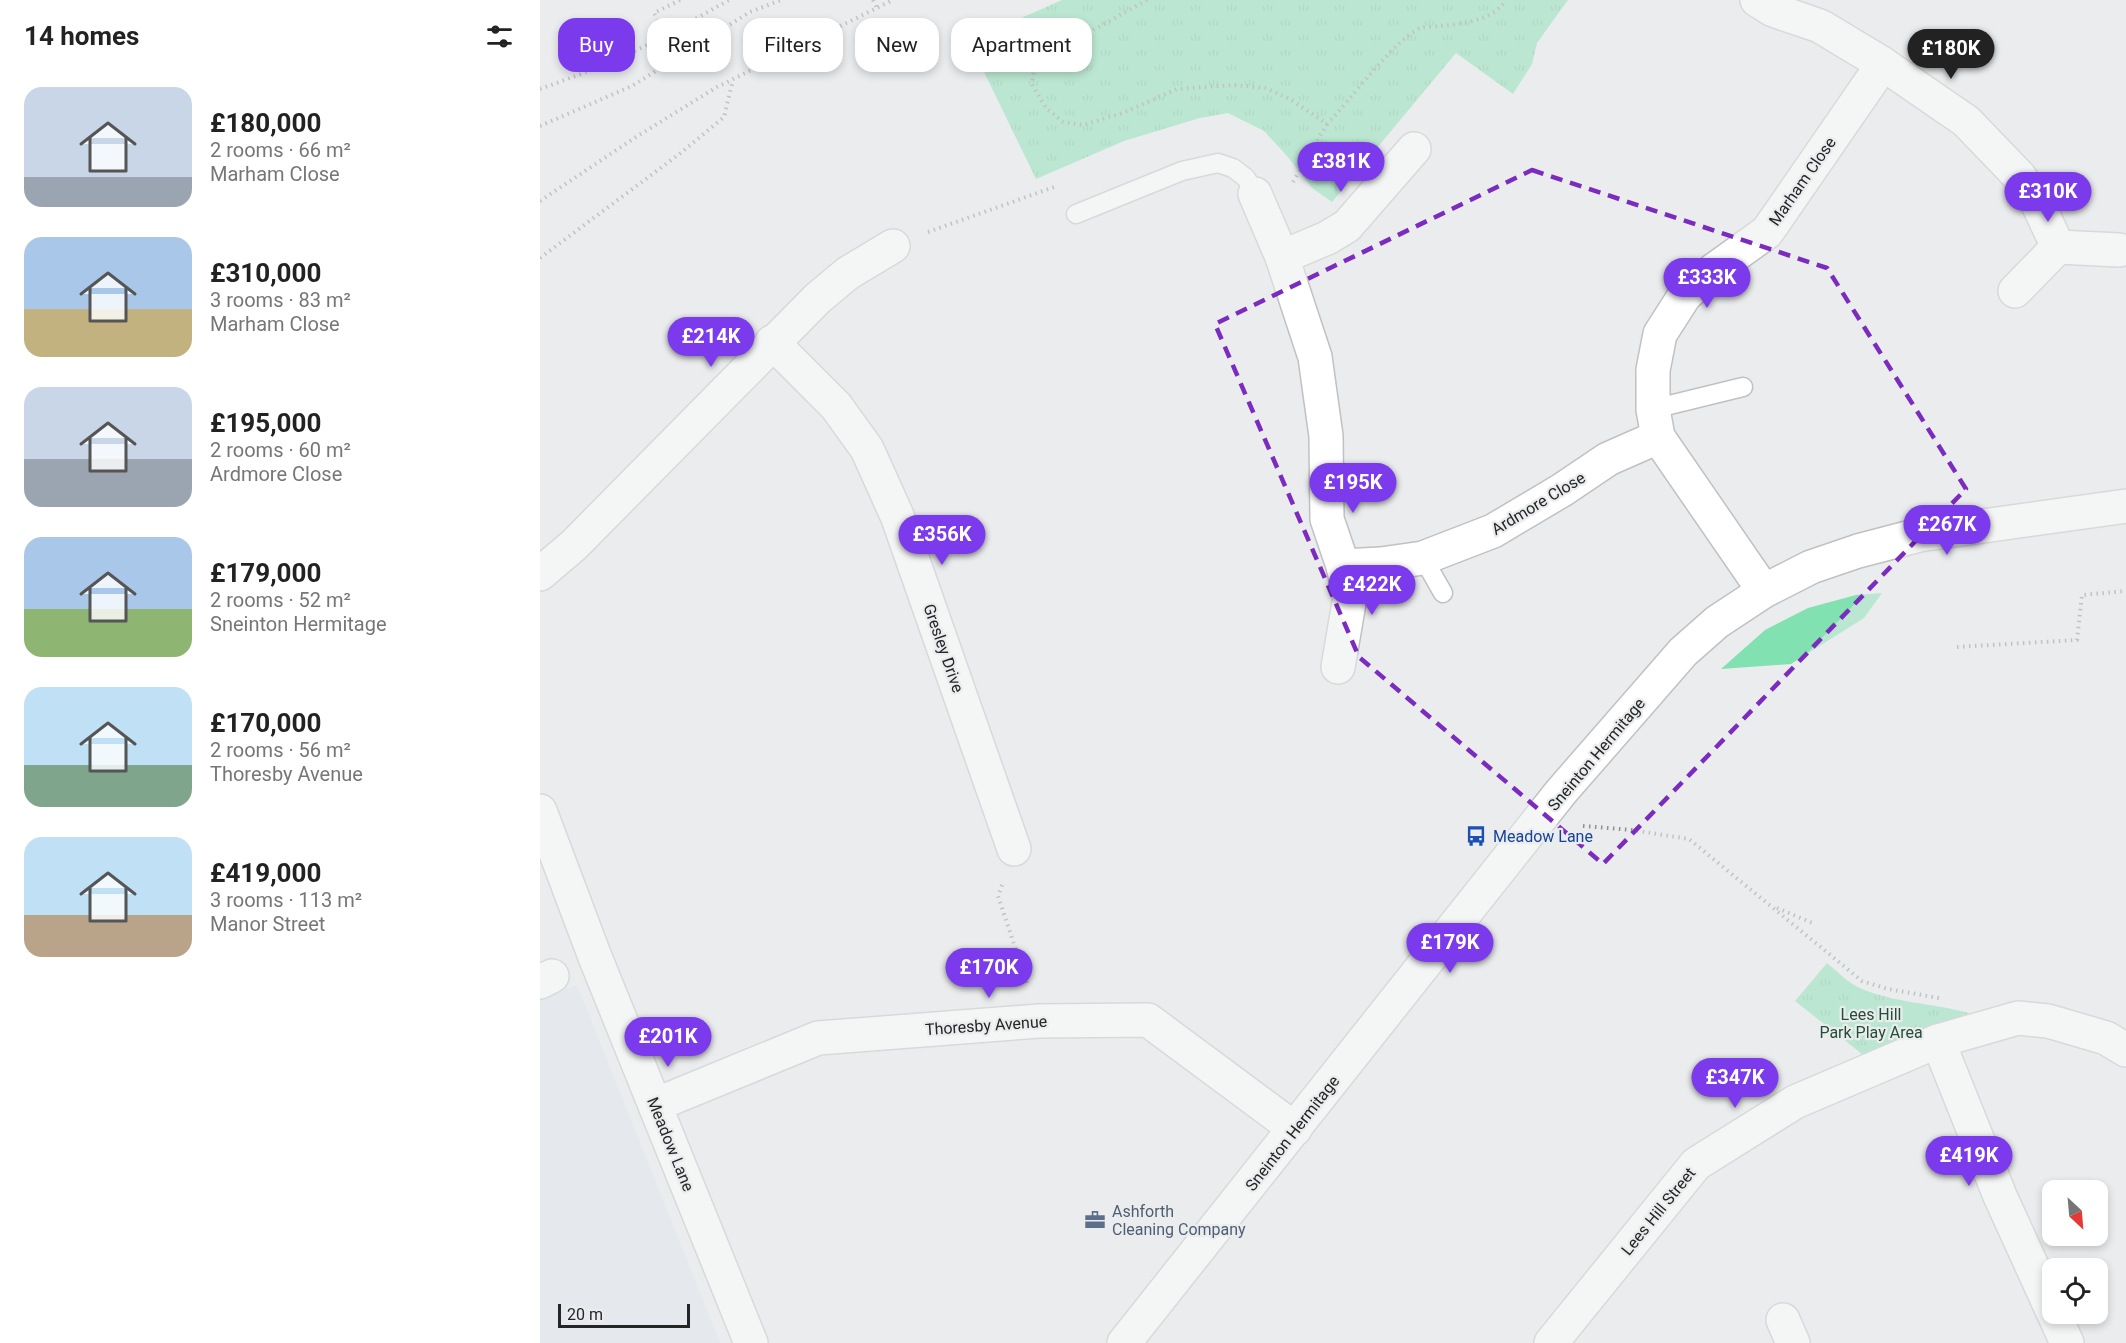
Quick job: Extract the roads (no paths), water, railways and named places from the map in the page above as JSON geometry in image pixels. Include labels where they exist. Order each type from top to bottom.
[{"type":"street","points":[[1757,0],[1773,10],[1820,26],[1883,64],[1966,121],[2019,176],[2036,200],[2058,247]]},
{"type":"street","name":"Marham Close","points":[[1655,423],[1653,370],[1660,334],[1685,294],[1767,232],[1883,64]]},
{"type":"street","points":[[1282,257],[1327,238],[1347,226],[1414,148]]},
{"type":"street","points":[[1260,204],[1282,257],[1315,357],[1326,436],[1327,519],[1343,566],[1350,597],[1338,667]]},
{"type":"street","points":[[540,574],[574,545],[772,342],[818,298],[848,273],[893,246]]},
{"type":"street","points":[[2015,291],[2058,247],[2119,250]]},
{"type":"street","name":"Gresley Drive","points":[[772,342],[836,406],[867,449],[898,518],[1014,849]]},
{"type":"street","points":[[1655,423],[1764,591]]},
{"type":"street","name":"Ardmore Close","points":[[1343,566],[1382,564],[1423,558],[1493,531],[1562,490],[1655,423]]},
{"type":"street","name":"Sneinton Hermitage","points":[[1125,1343],[1561,792],[1683,652],[1717,621],[1764,591],[1811,567],[1919,535],[2126,506]]},
{"type":"street","name":"Meadow Lane","points":[[540,811],[595,957],[751,1343]]},
{"type":"street","name":"Lees Hill Street","points":[[1551,1343],[1696,1164],[1795,1102],[1938,1041],[2018,1018],[2048,1021],[2096,1035],[2126,1050]]},
{"type":"street","name":"Thoresby Avenue","points":[[655,1105],[818,1038],[1040,1021],[1148,1020],[1295,1129]]},
{"type":"street","points":[[1938,1041],[2000,1196],[2042,1288]]},
{"type":"street","points":[[2058,1324],[2067,1343]]},
{"type":"lane","points":[[1076,214],[1182,171],[1218,163],[1233,168],[1246,178],[1260,204]]},
{"type":"lane","points":[[1655,423],[1743,387]]},
{"type":"lane","points":[[1423,558],[1443,593]]},
{"type":"place","name":"Meadow Lane","points":[[1476,836]]},
{"type":"place","name":"Ashforth Cleaning Company","points":[[1095,1220]]},
{"type":"park label","name":"Lees Hill Park Play Area","points":[[1871,1023]]}]
